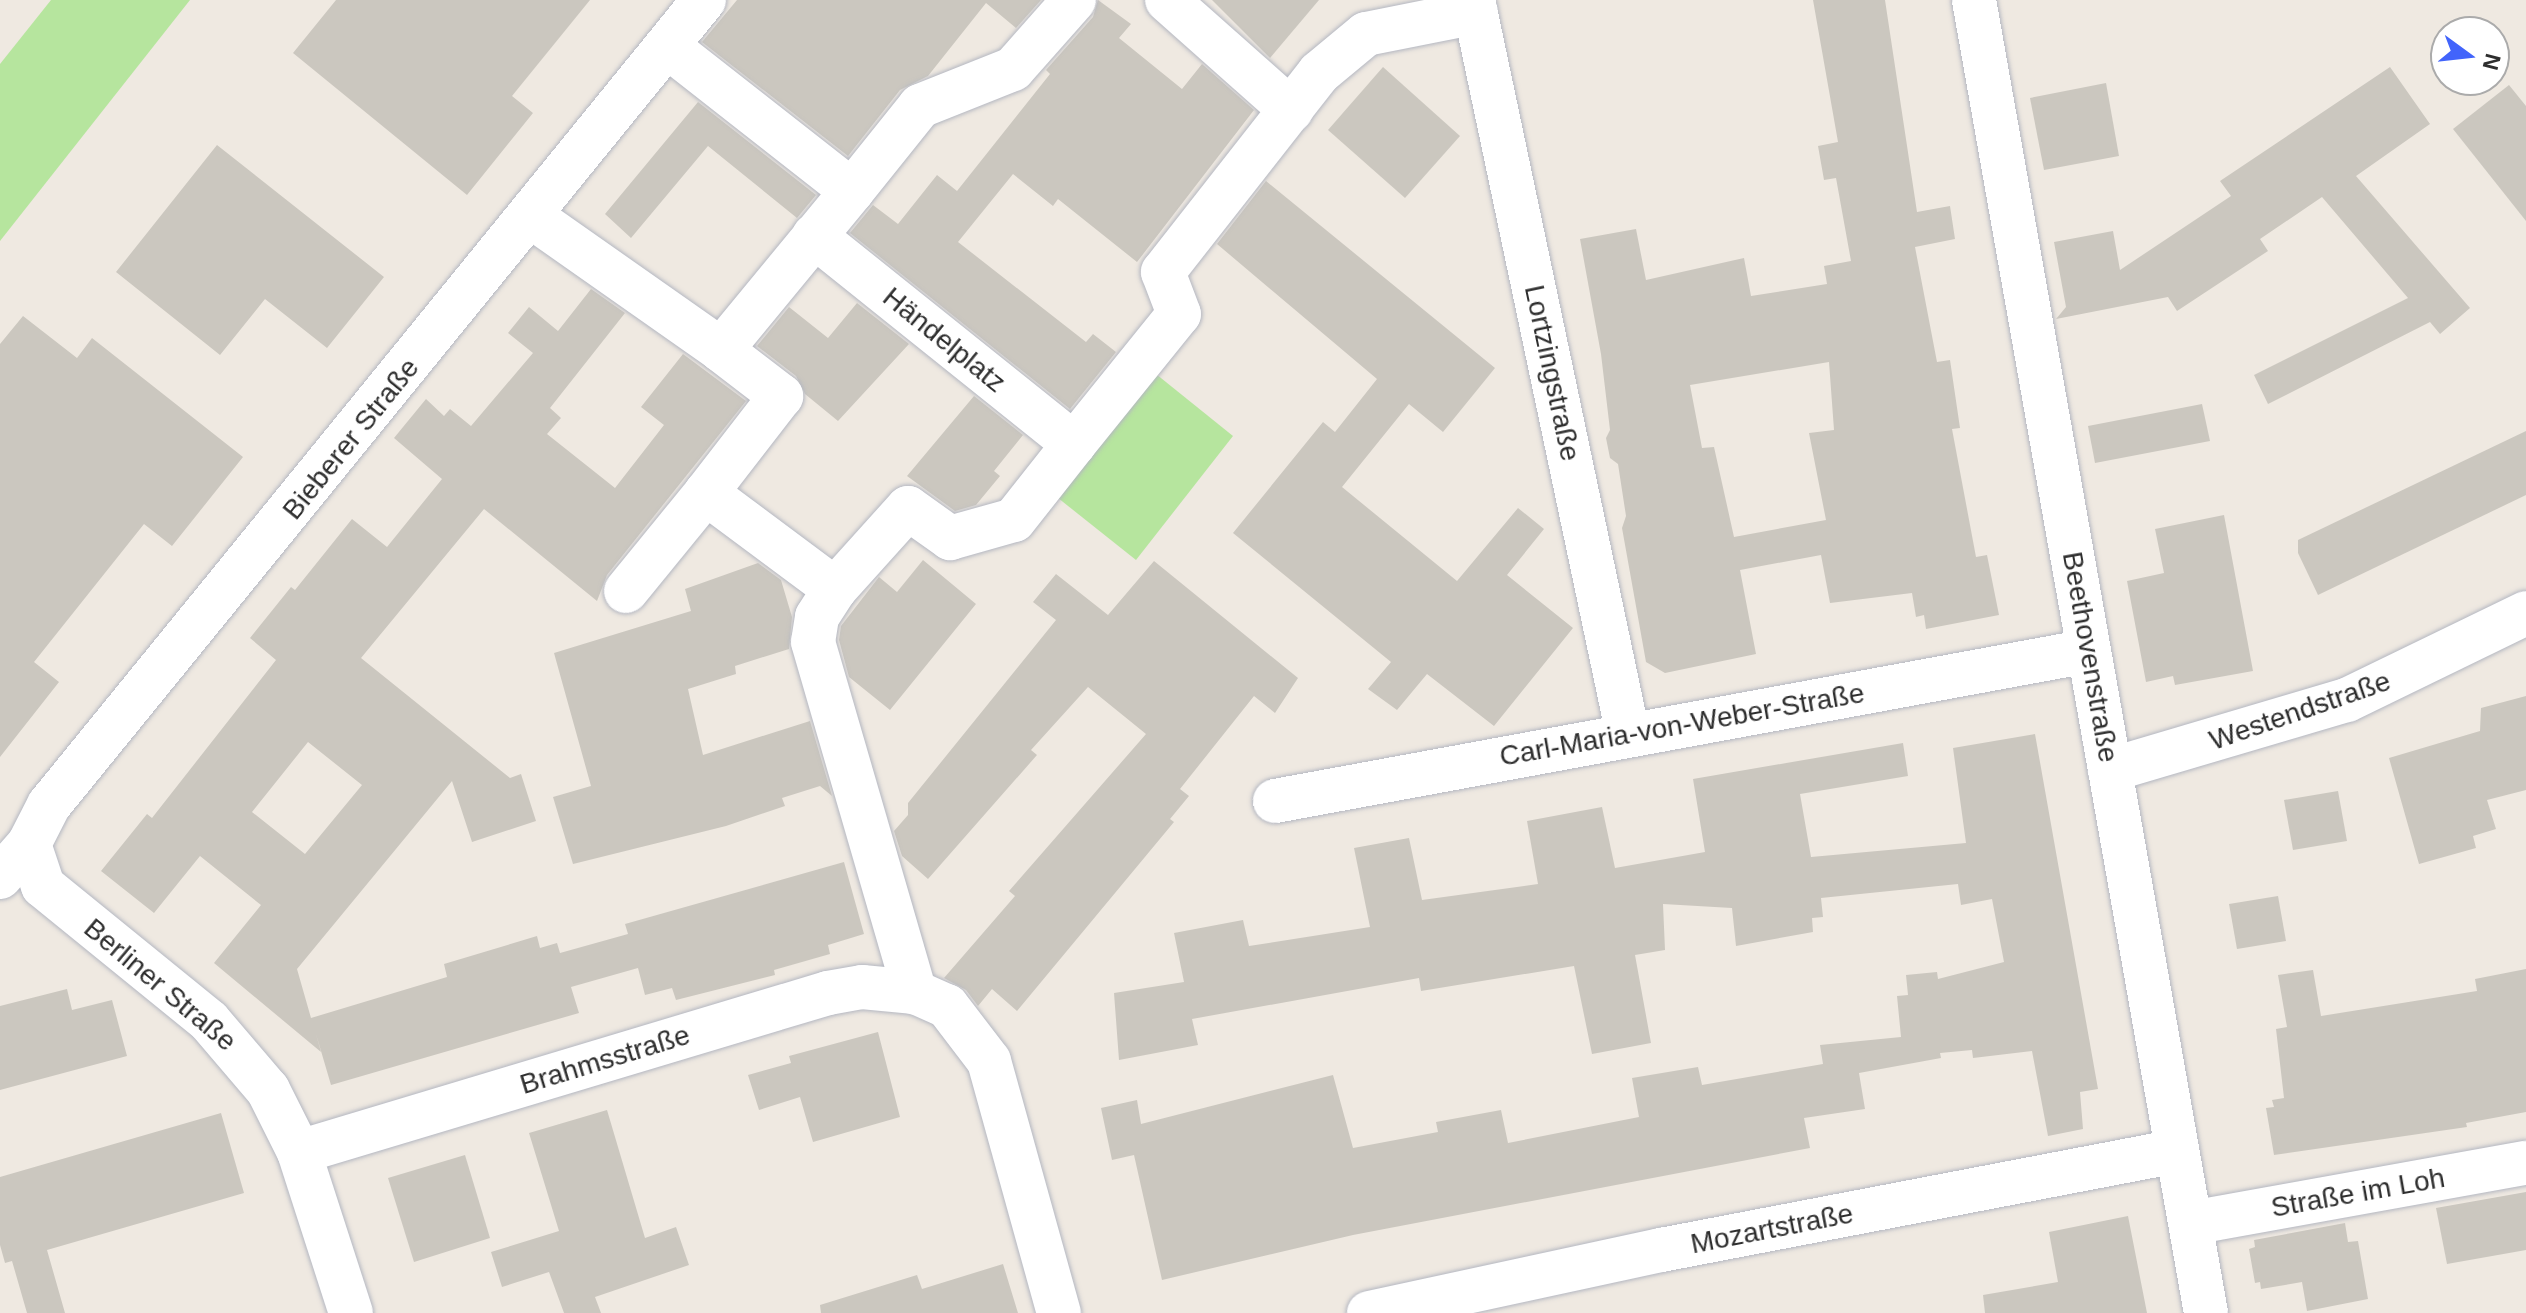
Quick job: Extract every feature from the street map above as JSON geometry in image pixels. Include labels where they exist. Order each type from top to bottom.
[{"type":"street","name":"Bieberer Straße","points":[[0,877],[29,844],[49,805],[532,217],[704,0]]},
{"type":"street","points":[[721,350],[920,106],[1013,69],[1074,0]]},
{"type":"street","points":[[1167,0],[1291,110]]},
{"type":"street","name":"Beethovenstraße","points":[[1974,0],[2206,1313]]},
{"type":"street","name":"Lortzingstraße","points":[[1074,444],[1179,314],[1163,272],[1319,73],[1366,34],[1474,6],[1628,735]]},
{"type":"street","points":[[667,46],[852,191]]},
{"type":"street","points":[[532,217],[781,396],[626,591]]},
{"type":"street","name":"Händelplatz","points":[[814,236],[1074,444]]},
{"type":"street","points":[[915,992],[813,642],[817,617],[835,589],[908,508],[950,538],[1014,520],[1074,444]]},
{"type":"street","points":[[706,493],[835,589]]},
{"type":"street","name":"Westendstraße","points":[[2110,770],[2347,700],[2526,613]]},
{"type":"street","name":"Carl-Maria-von-Weber-Straße","points":[[1275,801],[2088,651]]},
{"type":"street","name":"Berliner Straße","points":[[29,844],[43,886],[209,1021],[244,1057],[268,1090],[299,1152],[351,1313]]},
{"type":"street","name":"Brahmsstraße","points":[[299,1152],[828,993],[862,987],[915,992],[947,1006],[989,1061],[1059,1313]]},
{"type":"street","name":"Mozartstraße","points":[[1369,1313],[1661,1250],[2177,1151]]},
{"type":"street","name":"Straße im Loh","points":[[2191,1223],[2526,1163]]},
{"type":"green space","points":[[51,0],[190,0],[0,241],[0,64]]},
{"type":"green space","points":[[1151,370],[1233,436],[1136,560],[1053,494]]},
{"type":"building","points":[[336,0],[590,0],[512,96],[533,113],[467,195],[293,53]]},
{"type":"building","points":[[737,0],[1041,0],[1016,28],[986,3],[928,76],[900,90],[848,156],[702,42]]},
{"type":"building","points":[[1098,0],[1131,24],[1119,38],[1182,89],[1202,64],[1254,110],[1137,262],[1058,199],[1053,206],[1013,174],[958,242],[1086,342],[1093,334],[1116,352],[1070,409],[850,233],[873,205],[898,224],[937,175],[957,191],[1050,74],[1046,70],[1093,17]]},
{"type":"building","points":[[1212,0],[1319,0],[1270,58]]},
{"type":"building","points":[[1813,0],[1885,0],[1917,212],[1950,206],[1955,239],[1915,247],[1937,362],[1950,360],[1960,428],[1952,429],[1976,557],[1987,555],[1999,615],[1926,629],[1924,615],[1916,617],[1912,593],[1830,603],[1821,555],[1740,570],[1756,654],[1665,673],[1646,662],[1622,528],[1626,516],[1618,464],[1610,458],[1606,438],[1610,430],[1601,354],[1580,239],[1636,229],[1646,280],[1744,258],[1751,296],[1827,284],[1824,266],[1851,261],[1836,178],[1824,180],[1818,146],[1838,142]],"holes":[[[1829,362],[1834,430],[1809,433],[1826,520],[1734,537],[1714,447],[1702,448],[1690,385]]]},
{"type":"building","points":[[1383,67],[1460,136],[1405,198],[1328,130]]},
{"type":"building","points":[[2390,67],[2430,124],[2356,176],[2470,308],[2440,334],[2430,322],[2268,404],[2254,375],[2408,298],[2322,197],[2260,239],[2268,251],[2177,311],[2168,297],[2056,319],[2066,307],[2054,242],[2113,231],[2120,270],[2231,196],[2220,181]]},
{"type":"building","points":[[2106,83],[2119,156],[2044,170],[2030,98]]},
{"type":"building","points":[[2510,86],[2526,106],[2526,221],[2453,129],[2495,96],[2510,96]]},
{"type":"building","points":[[698,102],[816,195],[797,218],[708,146],[631,238],[605,214]]},
{"type":"building","points":[[217,145],[384,277],[327,348],[265,299],[220,355],[116,272]]},
{"type":"building","points":[[1266,181],[1495,368],[1443,432],[1409,404],[1342,487],[1457,581],[1518,508],[1544,529],[1507,575],[1573,628],[1494,726],[1427,674],[1397,710],[1368,689],[1391,662],[1233,533],[1323,422],[1335,432],[1377,379],[1217,244]]},
{"type":"building","points":[[591,289],[625,313],[550,408],[561,418],[547,434],[615,488],[664,425],[641,407],[683,354],[746,401],[607,575],[597,601],[484,509],[361,658],[510,778],[521,774],[536,821],[472,842],[452,781],[297,969],[311,1018],[447,977],[444,964],[537,936],[540,948],[557,943],[560,953],[628,934],[625,924],[844,862],[864,934],[828,945],[830,954],[774,970],[775,975],[676,1000],[672,988],[645,995],[638,968],[571,987],[579,1013],[331,1085],[316,1034],[321,1052],[214,963],[261,905],[200,856],[154,913],[101,871],[147,814],[152,818],[276,660],[250,638],[291,587],[295,590],[352,519],[387,547],[442,479],[394,438],[426,399],[444,416],[450,409],[471,426],[533,353],[508,333],[529,307],[558,331]],"holes":[[[308,742],[362,785],[305,854],[252,812]]]},
{"type":"building","points":[[857,303],[909,344],[838,421],[805,394],[796,376],[757,346],[789,307],[828,338]]},
{"type":"building","points":[[23,316],[77,358],[92,338],[243,457],[172,546],[144,524],[34,662],[59,682],[0,757],[0,344]]},
{"type":"building","points":[[974,396],[1023,435],[994,471],[1000,476],[976,505],[955,511],[907,476]]},
{"type":"building","points":[[2202,404],[2210,441],[2095,463],[2088,426]]},
{"type":"building","points":[[2526,431],[2526,495],[2318,595],[2298,553],[2298,540]]},
{"type":"building","points":[[2224,515],[2253,671],[2175,685],[2173,676],[2146,682],[2127,581],[2164,573],[2155,529]]},
{"type":"building","points":[[923,560],[976,604],[890,710],[849,677],[839,640],[841,626],[879,577],[897,592]]},
{"type":"building","points":[[1154,561],[1298,678],[1275,713],[1254,696],[1180,789],[1189,796],[1170,819],[1174,822],[1017,1011],[992,989],[978,1006],[966,990],[944,978],[1015,896],[1009,891],[1146,734],[1088,687],[1031,750],[1037,755],[928,879],[902,856],[894,831],[908,815],[908,803],[1056,620],[1033,602],[1056,574],[1108,615]]},
{"type":"building","points":[[758,563],[781,580],[792,617],[789,649],[735,666],[736,674],[688,689],[703,755],[810,721],[832,796],[820,786],[782,798],[785,806],[726,826],[573,864],[553,797],[591,786],[554,653],[691,611],[685,589]]},
{"type":"building","points":[[2526,696],[2526,790],[2487,800],[2496,829],[2473,836],[2476,848],[2419,864],[2389,758],[2480,731],[2481,708]]},
{"type":"building","points":[[2035,734],[2098,1089],[2080,1092],[2083,1129],[2048,1136],[2032,1051],[1973,1058],[1972,1050],[1940,1053],[1941,1058],[1859,1073],[1865,1109],[1804,1118],[1810,1148],[1353,1235],[1162,1280],[1134,1155],[1112,1160],[1101,1108],[1137,1100],[1141,1124],[1333,1075],[1353,1148],[1438,1132],[1436,1122],[1501,1110],[1508,1143],[1639,1117],[1632,1078],[1698,1067],[1702,1085],[1823,1064],[1820,1045],[1901,1037],[1897,996],[1908,995],[1906,975],[1937,972],[1938,979],[2004,962],[1992,899],[1961,905],[1958,884],[1821,898],[1823,917],[1812,918],[1813,932],[1736,946],[1732,908],[1663,904],[1665,950],[1635,955],[1651,1043],[1592,1054],[1574,966],[1421,991],[1419,978],[1192,1019],[1198,1045],[1119,1060],[1114,993],[1184,982],[1174,933],[1243,920],[1249,946],[1370,927],[1354,848],[1409,838],[1422,900],[1538,884],[1527,821],[1602,807],[1615,868],[1705,852],[1693,779],[1903,743],[1908,776],[1800,794],[1811,857],[1966,843],[1953,748]]},
{"type":"building","points":[[2338,791],[2347,841],[2293,850],[2284,800]]},
{"type":"building","points":[[2278,896],[2286,941],[2237,949],[2229,904]]},
{"type":"building","points":[[2526,969],[2526,1112],[2466,1123],[2467,1127],[2274,1155],[2266,1108],[2274,1107],[2272,1100],[2284,1098],[2276,1029],[2287,1027],[2278,975],[2313,970],[2321,1016],[2477,991],[2475,979]]},
{"type":"building","points":[[67,989],[72,1010],[112,1000],[127,1056],[0,1090],[0,1006]]},
{"type":"building","points":[[878,1032],[900,1117],[813,1142],[800,1097],[759,1110],[748,1075],[791,1063],[789,1056]]},
{"type":"building","points":[[607,1110],[645,1238],[676,1227],[689,1265],[595,1297],[601,1313],[564,1313],[549,1272],[502,1287],[491,1252],[559,1231],[529,1133]]},
{"type":"building","points":[[221,1113],[244,1193],[47,1250],[65,1313],[27,1313],[12,1261],[5,1263],[0,1245],[0,1177]]},
{"type":"building","points":[[465,1155],[490,1238],[414,1262],[388,1178]]},
{"type":"building","points":[[2526,1192],[2526,1250],[2447,1264],[2436,1208]]},
{"type":"building","points":[[2128,1216],[2147,1313],[1985,1313],[1983,1295],[2058,1282],[2049,1232]]},
{"type":"building","points":[[2345,1223],[2348,1242],[2358,1241],[2368,1299],[2307,1311],[2302,1282],[2261,1289],[2260,1282],[2255,1283],[2249,1249],[2255,1247],[2254,1240]]},
{"type":"building","points":[[1003,1264],[1018,1313],[821,1313],[820,1305],[917,1275],[922,1289]]}]
